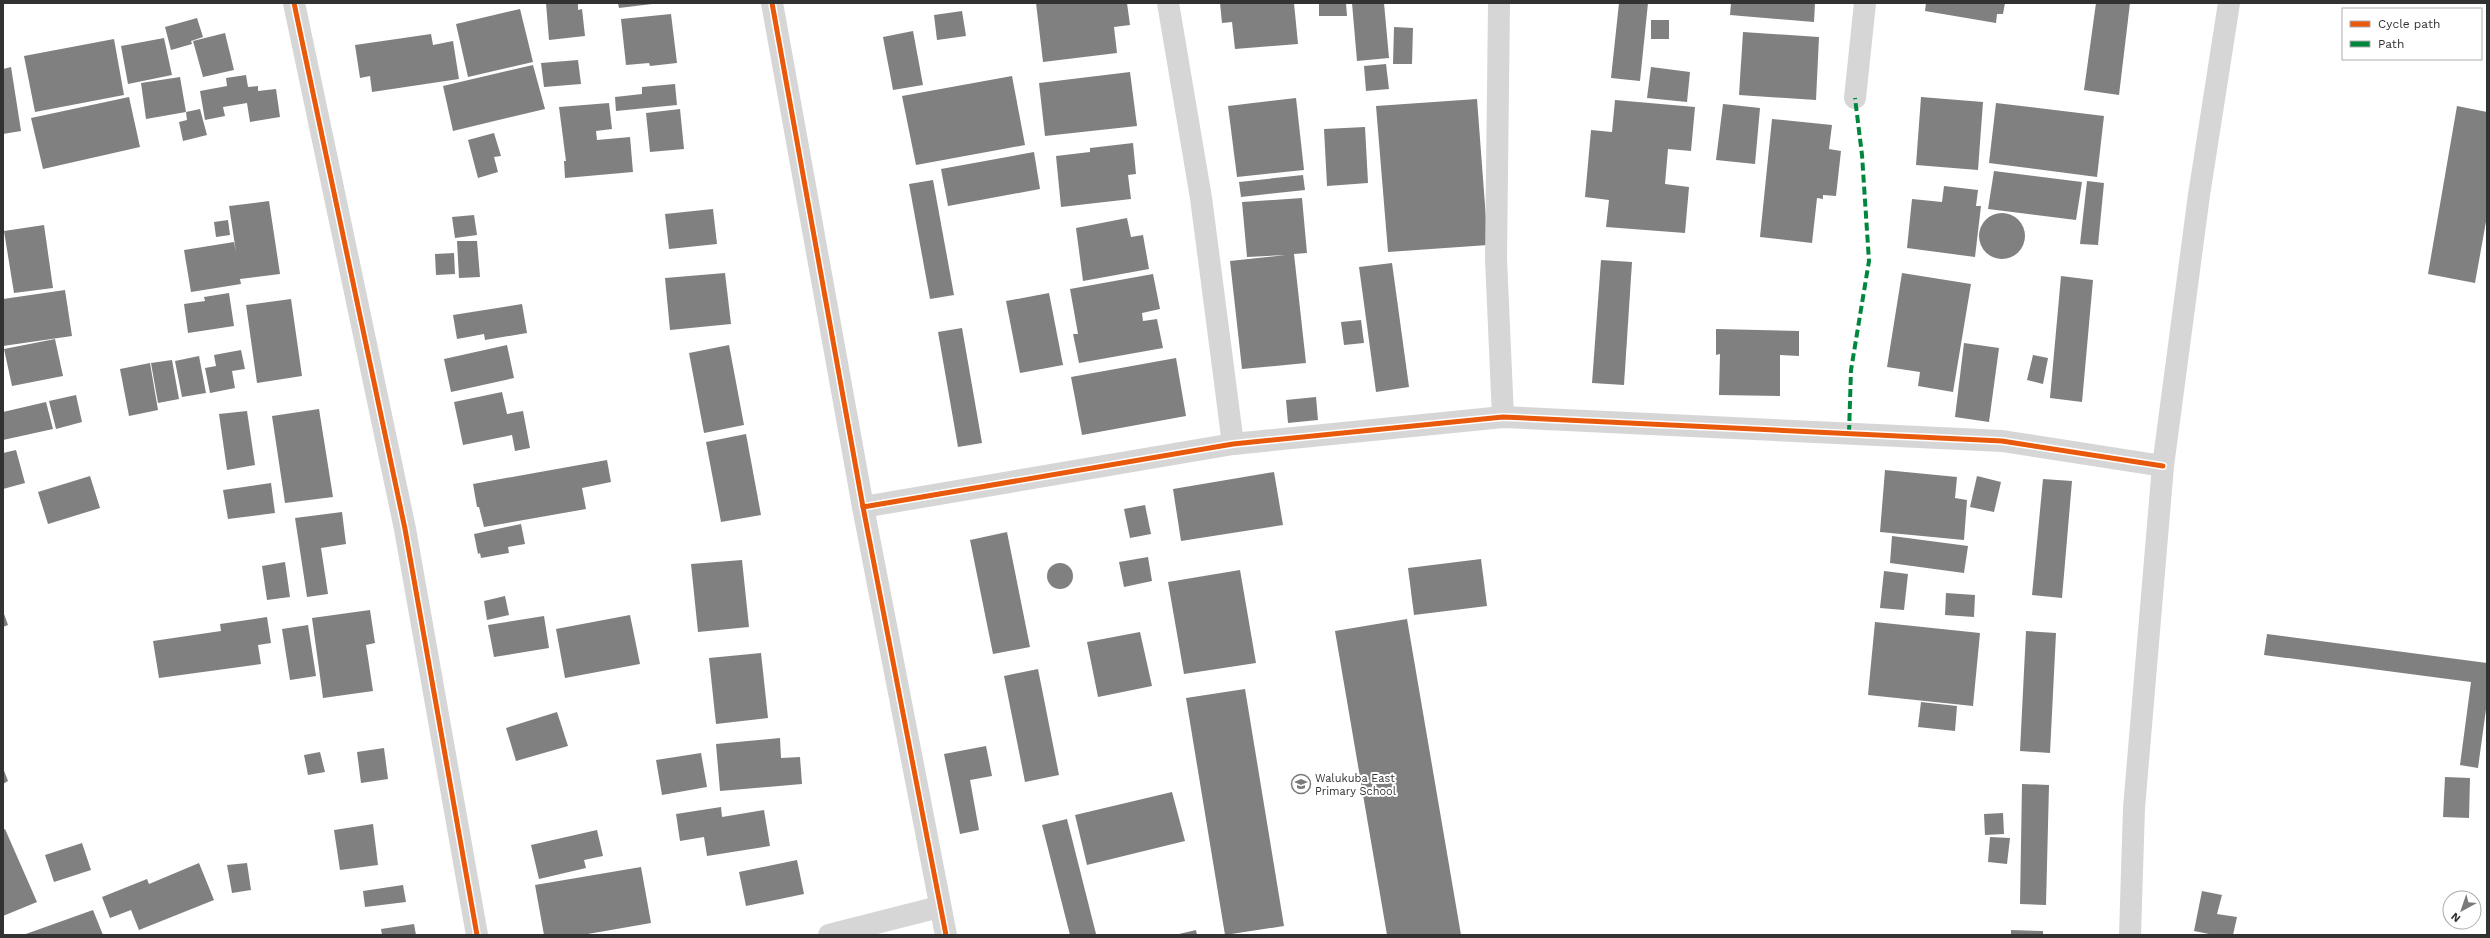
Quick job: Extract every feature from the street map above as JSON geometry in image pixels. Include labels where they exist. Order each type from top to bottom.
[{"type":"street","points":[[294,3],[405,529],[477,935]]},
{"type":"street","points":[[772,3],[863,507],[939,907],[946,935]]},
{"type":"street","points":[[1168,3],[1201,198],[1233,444]]},
{"type":"street","points":[[1499,3],[1496,259],[1503,417]]},
{"type":"street","points":[[1854,98],[1865,3]]},
{"type":"street","points":[[2130,935],[2134,808],[2163,466],[2199,195],[2229,3]]},
{"type":"street","points":[[863,507],[1233,444],[1503,417],[2002,440],[2163,466]]},
{"type":"street","points":[[829,935],[939,907]]},
{"type":"building","points":[[546,3],[578,3],[578,10],[582,9],[585,36],[549,40]]},
{"type":"building","points":[[618,3],[652,3],[652,4],[619,8]]},
{"type":"building","points":[[1036,3],[1127,3],[1130,25],[1114,27],[1117,53],[1043,62]]},
{"type":"building","points":[[1220,3],[1294,3],[1298,44],[1235,49],[1232,22],[1222,23]]},
{"type":"building","points":[[1319,3],[1346,3],[1347,16],[1319,16]]},
{"type":"building","points":[[1352,3],[1384,3],[1389,58],[1357,61]]},
{"type":"building","points":[[1619,3],[1648,3],[1640,81],[1611,78]]},
{"type":"building","points":[[1731,3],[1815,3],[1814,22],[1730,15]]},
{"type":"building","points":[[1926,3],[2005,3],[2003,14],[1997,14],[1996,23],[1925,11]]},
{"type":"building","points":[[2096,3],[2130,3],[2119,95],[2084,90]]},
{"type":"building","points":[[520,9],[533,62],[468,77],[456,24]]},
{"type":"building","points":[[962,11],[966,36],[937,40],[934,15]]},
{"type":"building","points":[[671,14],[677,63],[650,66],[649,63],[626,65],[621,19]]},
{"type":"building","points":[[197,18],[203,37],[191,41],[192,44],[171,50],[165,27]]},
{"type":"building","points":[[1651,20],[1669,20],[1669,39],[1651,39]]},
{"type":"building","points":[[1394,27],[1413,28],[1412,64],[1393,64]]},
{"type":"building","points":[[913,31],[923,85],[893,90],[883,37]]},
{"type":"building","points":[[1743,32],[1819,37],[1816,100],[1739,95]]},
{"type":"building","points":[[225,33],[234,70],[203,77],[193,41]]},
{"type":"building","points":[[431,34],[433,45],[453,41],[459,79],[372,92],[370,76],[360,78],[355,45]]},
{"type":"building","points":[[164,38],[172,75],[128,84],[121,46]]},
{"type":"building","points":[[114,39],[124,95],[35,112],[24,56]]},
{"type":"building","points":[[578,60],[581,84],[544,87],[541,63]]},
{"type":"building","points":[[1386,64],[1389,89],[1366,91],[1364,66]]},
{"type":"building","points":[[533,65],[545,109],[453,131],[443,86]]},
{"type":"building","points":[[11,67],[21,131],[3,134],[3,69]]},
{"type":"building","points":[[1651,67],[1690,72],[1687,102],[1647,98]]},
{"type":"building","points":[[1130,72],[1137,126],[1045,136],[1039,83]]},
{"type":"building","points":[[246,75],[248,87],[258,86],[258,91],[276,89],[280,117],[250,122],[247,103],[223,107],[225,116],[205,120],[200,91],[227,86],[226,78]]},
{"type":"building","points":[[1012,76],[1025,145],[916,165],[902,96]]},
{"type":"building","points":[[180,77],[186,112],[146,119],[141,83]]},
{"type":"building","points":[[675,84],[677,105],[616,111],[615,97],[642,94],[642,87]]},
{"type":"building","points":[[129,97],[140,147],[43,169],[31,118]]},
{"type":"building","points":[[1921,97],[1983,102],[1978,170],[1916,165]]},
{"type":"building","points":[[1296,98],[1304,170],[1237,177],[1228,106]]},
{"type":"building","points":[[1477,99],[1488,245],[1388,252],[1376,106]]},
{"type":"building","points":[[1615,100],[1695,107],[1691,151],[1668,149],[1665,184],[1689,187],[1685,233],[1606,227],[1609,200],[1585,197],[1591,130],[1612,132]]},
{"type":"building","points":[[609,103],[612,129],[596,131],[597,140],[630,137],[633,172],[565,178],[564,161],[566,161],[559,107]]},
{"type":"building","points":[[1996,103],[2104,116],[2097,177],[1989,163]]},
{"type":"building","points":[[1723,104],[1760,108],[1755,164],[1716,160]]},
{"type":"building","points":[[2457,106],[2487,112],[2487,216],[2475,283],[2428,274]]},
{"type":"building","points":[[200,109],[207,135],[183,141],[179,122],[187,120],[186,112]]},
{"type":"building","points":[[680,109],[684,149],[650,152],[646,113]]},
{"type":"building","points":[[1772,119],[1832,125],[1829,149],[1841,151],[1836,196],[1823,195],[1823,199],[1817,198],[1812,243],[1760,237]]},
{"type":"building","points":[[1365,127],[1368,183],[1327,186],[1324,129]]},
{"type":"building","points":[[494,133],[501,156],[494,157],[498,172],[478,178],[468,140]]},
{"type":"building","points":[[1133,143],[1136,174],[1128,175],[1131,199],[1061,207],[1056,156],[1090,152],[1090,148]]},
{"type":"building","points":[[1034,152],[1040,189],[948,206],[941,169]]},
{"type":"building","points":[[1994,171],[2082,182],[2076,220],[1988,209]]},
{"type":"building","points":[[1303,175],[1305,190],[1241,197],[1239,182]]},
{"type":"building","points":[[933,180],[954,295],[930,299],[909,184]]},
{"type":"building","points":[[2087,181],[2104,183],[2098,245],[2080,244]]},
{"type":"building","points":[[1944,186],[1978,190],[1976,206],[1981,206],[1975,257],[1907,248],[1912,199],[1942,202]]},
{"type":"building","points":[[1302,198],[1307,253],[1294,254],[1306,363],[1242,369],[1230,261],[1286,255],[1247,257],[1242,202]]},
{"type":"building","points":[[269,201],[280,274],[240,279],[241,284],[191,292],[184,250],[234,242],[236,252],[229,206]]},
{"type":"building","points":[[713,209],[717,244],[669,249],[665,214]]},
{"type":"building","points":[[2007,213],[2019,219],[2024,227],[2024,245],[2019,253],[2011,258],[1997,259],[1985,253],[1980,245],[1979,231],[1985,219],[1993,214]]},
{"type":"building","points":[[474,215],[477,235],[455,238],[452,217]]},
{"type":"building","points":[[1127,218],[1131,237],[1143,235],[1149,269],[1083,281],[1076,228]]},
{"type":"building","points":[[228,220],[230,235],[216,237],[214,222]]},
{"type":"building","points":[[44,225],[53,288],[14,293],[4,231]]},
{"type":"building","points":[[457,241],[477,241],[480,277],[459,278]]},
{"type":"building","points":[[454,253],[455,274],[436,275],[435,254]]},
{"type":"building","points":[[1601,260],[1632,262],[1624,385],[1592,383]]},
{"type":"building","points":[[1392,263],[1409,387],[1376,392],[1359,267]]},
{"type":"building","points":[[725,273],[731,324],[670,330],[665,278]]},
{"type":"building","points":[[1902,273],[1971,284],[1953,392],[1918,386],[1920,372],[1887,367]]},
{"type":"building","points":[[1153,274],[1160,309],[1142,313],[1143,321],[1157,319],[1163,348],[1079,363],[1073,334],[1078,334],[1070,289]]},
{"type":"building","points":[[2061,276],[2093,280],[2082,402],[2050,398]]},
{"type":"building","points":[[65,290],[72,336],[3,346],[3,299]]},
{"type":"building","points":[[229,293],[234,326],[188,333],[184,304],[205,301],[204,297]]},
{"type":"building","points":[[1049,293],[1063,365],[1020,373],[1006,301]]},
{"type":"building","points":[[291,299],[302,376],[257,383],[246,305]]},
{"type":"building","points":[[522,304],[527,333],[485,340],[484,334],[457,339],[453,315]]},
{"type":"building","points":[[1361,320],[1364,343],[1344,345],[1341,322]]},
{"type":"building","points":[[962,328],[982,443],[958,447],[938,332]]},
{"type":"building","points":[[1716,329],[1799,331],[1799,356],[1780,355],[1780,396],[1719,395],[1720,354],[1716,355]]},
{"type":"building","points":[[55,339],[63,376],[12,386],[4,349]]},
{"type":"building","points":[[1964,343],[1999,348],[1989,422],[1955,417]]},
{"type":"building","points":[[507,345],[514,378],[451,392],[444,359]]},
{"type":"building","points":[[729,345],[744,425],[704,433],[689,353]]},
{"type":"building","points":[[241,350],[245,369],[232,371],[235,388],[210,393],[205,368],[216,366],[214,355]]},
{"type":"building","points":[[2033,355],[2048,358],[2043,384],[2027,380]]},
{"type":"building","points":[[199,356],[206,393],[182,397],[175,361]]},
{"type":"building","points":[[1176,358],[1186,416],[1082,435],[1071,377]]},
{"type":"building","points":[[172,360],[179,399],[158,403],[151,363]]},
{"type":"building","points":[[150,363],[158,410],[129,416],[120,369]]},
{"type":"building","points":[[502,392],[507,414],[523,411],[530,448],[515,451],[512,435],[463,445],[454,402]]},
{"type":"building","points":[[76,395],[82,422],[56,429],[49,401]]},
{"type":"building","points":[[1316,397],[1318,420],[1288,423],[1286,400]]},
{"type":"building","points":[[46,402],[53,429],[3,440],[3,412]]},
{"type":"building","points":[[319,409],[333,497],[285,503],[272,416]]},
{"type":"building","points":[[247,411],[255,465],[227,470],[219,414]]},
{"type":"building","points":[[746,434],[761,515],[721,522],[706,442]]},
{"type":"building","points":[[16,450],[25,483],[3,489],[3,453]]},
{"type":"building","points":[[607,460],[611,482],[582,488],[586,509],[484,527],[479,507],[477,507],[473,484]]},
{"type":"building","points":[[1885,470],[1957,477],[1955,498],[1967,500],[1964,540],[1880,532]]},
{"type":"building","points":[[1274,472],[1283,525],[1181,541],[1173,489]]},
{"type":"building","points":[[90,476],[100,508],[48,524],[38,492]]},
{"type":"building","points":[[1977,476],[2001,482],[1994,512],[1970,507]]},
{"type":"building","points":[[2043,479],[2072,481],[2062,598],[2032,595]]},
{"type":"building","points":[[271,483],[275,513],[228,519],[223,490]]},
{"type":"building","points":[[1145,505],[1151,534],[1130,538],[1124,509]]},
{"type":"building","points":[[342,512],[346,544],[321,548],[328,594],[307,597],[295,518]]},
{"type":"building","points":[[521,524],[525,544],[508,547],[509,553],[481,558],[480,553],[478,554],[474,534]]},
{"type":"building","points":[[1007,532],[1030,647],[993,654],[970,540]]},
{"type":"building","points":[[1892,536],[1968,546],[1964,573],[1890,563]]},
{"type":"building","points":[[1148,557],[1152,581],[1124,587],[1119,562]]},
{"type":"building","points":[[1481,559],[1487,606],[1414,615],[1408,568]]},
{"type":"building","points":[[742,560],[749,627],[698,632],[691,564]]},
{"type":"building","points":[[285,562],[290,597],[267,600],[262,566]]},
{"type":"building","points":[[1060,563],[1069,567],[1073,576],[1069,585],[1060,589],[1051,585],[1047,576],[1051,567]]},
{"type":"building","points":[[1240,570],[1256,663],[1184,674],[1168,582]]},
{"type":"building","points":[[1884,571],[1908,574],[1904,610],[1880,608]]},
{"type":"building","points":[[1946,593],[1975,595],[1974,617],[1945,615]]},
{"type":"building","points":[[505,596],[509,615],[487,620],[484,601]]},
{"type":"building","points":[[370,610],[375,643],[366,645],[373,691],[323,698],[312,618]]},
{"type":"building","points":[[3,611],[8,625],[3,627]]},
{"type":"building","points":[[630,615],[640,664],[565,678],[556,629]]},
{"type":"building","points":[[544,616],[549,648],[494,657],[488,625]]},
{"type":"building","points":[[267,617],[271,643],[258,645],[261,664],[159,678],[153,641],[221,631],[220,624]]},
{"type":"building","points":[[1407,619],[1461,935],[1387,935],[1335,631]]},
{"type":"building","points":[[1875,622],[1980,633],[1973,706],[1868,695]]},
{"type":"building","points":[[308,625],[316,676],[290,680],[282,629]]},
{"type":"building","points":[[2026,631],[2056,633],[2050,753],[2020,751]]},
{"type":"building","points":[[1140,632],[1152,686],[1098,697],[1087,642]]},
{"type":"building","points":[[2267,634],[2487,663],[2487,702],[2478,768],[2460,765],[2471,682],[2264,655]]},
{"type":"building","points":[[761,653],[768,718],[716,724],[709,658]]},
{"type":"building","points":[[1038,669],[1059,775],[1025,782],[1004,676]]},
{"type":"building","points":[[1245,689],[1284,926],[1225,935],[1186,698]]},
{"type":"building","points":[[1921,702],[1957,706],[1955,731],[1918,727]]},
{"type":"building","points":[[557,712],[568,746],[516,761],[506,728]]},
{"type":"building","points":[[780,738],[781,758],[800,757],[802,784],[720,791],[716,744]]},
{"type":"building","points":[[986,746],[992,776],[970,780],[979,830],[960,834],[944,754]]},
{"type":"building","points":[[384,748],[388,779],[361,783],[357,752]]},
{"type":"building","points":[[320,752],[325,772],[308,775],[304,755]]},
{"type":"building","points":[[701,753],[707,787],[662,795],[656,760]]},
{"type":"building","points":[[3,768],[8,781],[3,784]]},
{"type":"building","points":[[2445,777],[2470,778],[2469,818],[2443,817]]},
{"type":"building","points":[[2022,784],[2049,785],[2046,905],[2020,904]]},
{"type":"building","points":[[1172,792],[1185,841],[1087,865],[1075,815]]},
{"type":"building","points":[[721,807],[722,817],[764,810],[770,846],[707,856],[704,837],[680,841],[676,814]]},
{"type":"building","points":[[2003,813],[2004,834],[1985,835],[1984,814]]},
{"type":"building","points":[[1067,819],[1096,934],[1093,935],[1070,935],[1042,825]]},
{"type":"building","points":[[373,824],[378,865],[340,870],[334,830]]},
{"type":"building","points":[[5,829],[37,902],[3,916],[3,830]]},
{"type":"building","points":[[597,830],[603,856],[584,860],[586,868],[539,879],[531,845]]},
{"type":"building","points":[[1990,837],[2010,838],[2007,864],[1988,862]]},
{"type":"building","points":[[82,843],[91,870],[54,882],[45,855]]},
{"type":"building","points":[[797,860],[804,894],[746,906],[739,872]]},
{"type":"building","points":[[199,863],[214,900],[139,930],[131,910],[110,918],[102,897],[147,879],[149,884]]},
{"type":"building","points":[[247,863],[251,890],[232,893],[227,865]]},
{"type":"building","points":[[641,867],[651,923],[582,935],[544,935],[535,885]]},
{"type":"building","points":[[403,885],[406,902],[365,907],[363,891]]},
{"type":"building","points":[[2202,891],[2222,895],[2217,914],[2237,917],[2233,935],[2214,935],[2194,931]]},
{"type":"building","points":[[93,910],[103,935],[23,935]]},
{"type":"building","points":[[414,924],[416,935],[382,935],[381,929]]},
{"type":"building","points":[[1196,930],[1197,935],[1179,935],[1179,934]]},
{"type":"building","points":[[2011,930],[2043,931],[2043,935],[2011,935]]},
{"type":"marked path","points":[[1849,433],[1851,370],[1869,261],[1862,155],[1855,98]]},
{"type":"cycle path","points":[[294,3],[405,529],[477,935]]},
{"type":"cycle path","points":[[772,3],[863,507],[946,935]]},
{"type":"cycle path","points":[[863,507],[1233,444],[1503,417],[2002,441],[2163,466]]},
{"type":"place","name":"Walukuba East Primary School","points":[[1301,784]]}]
